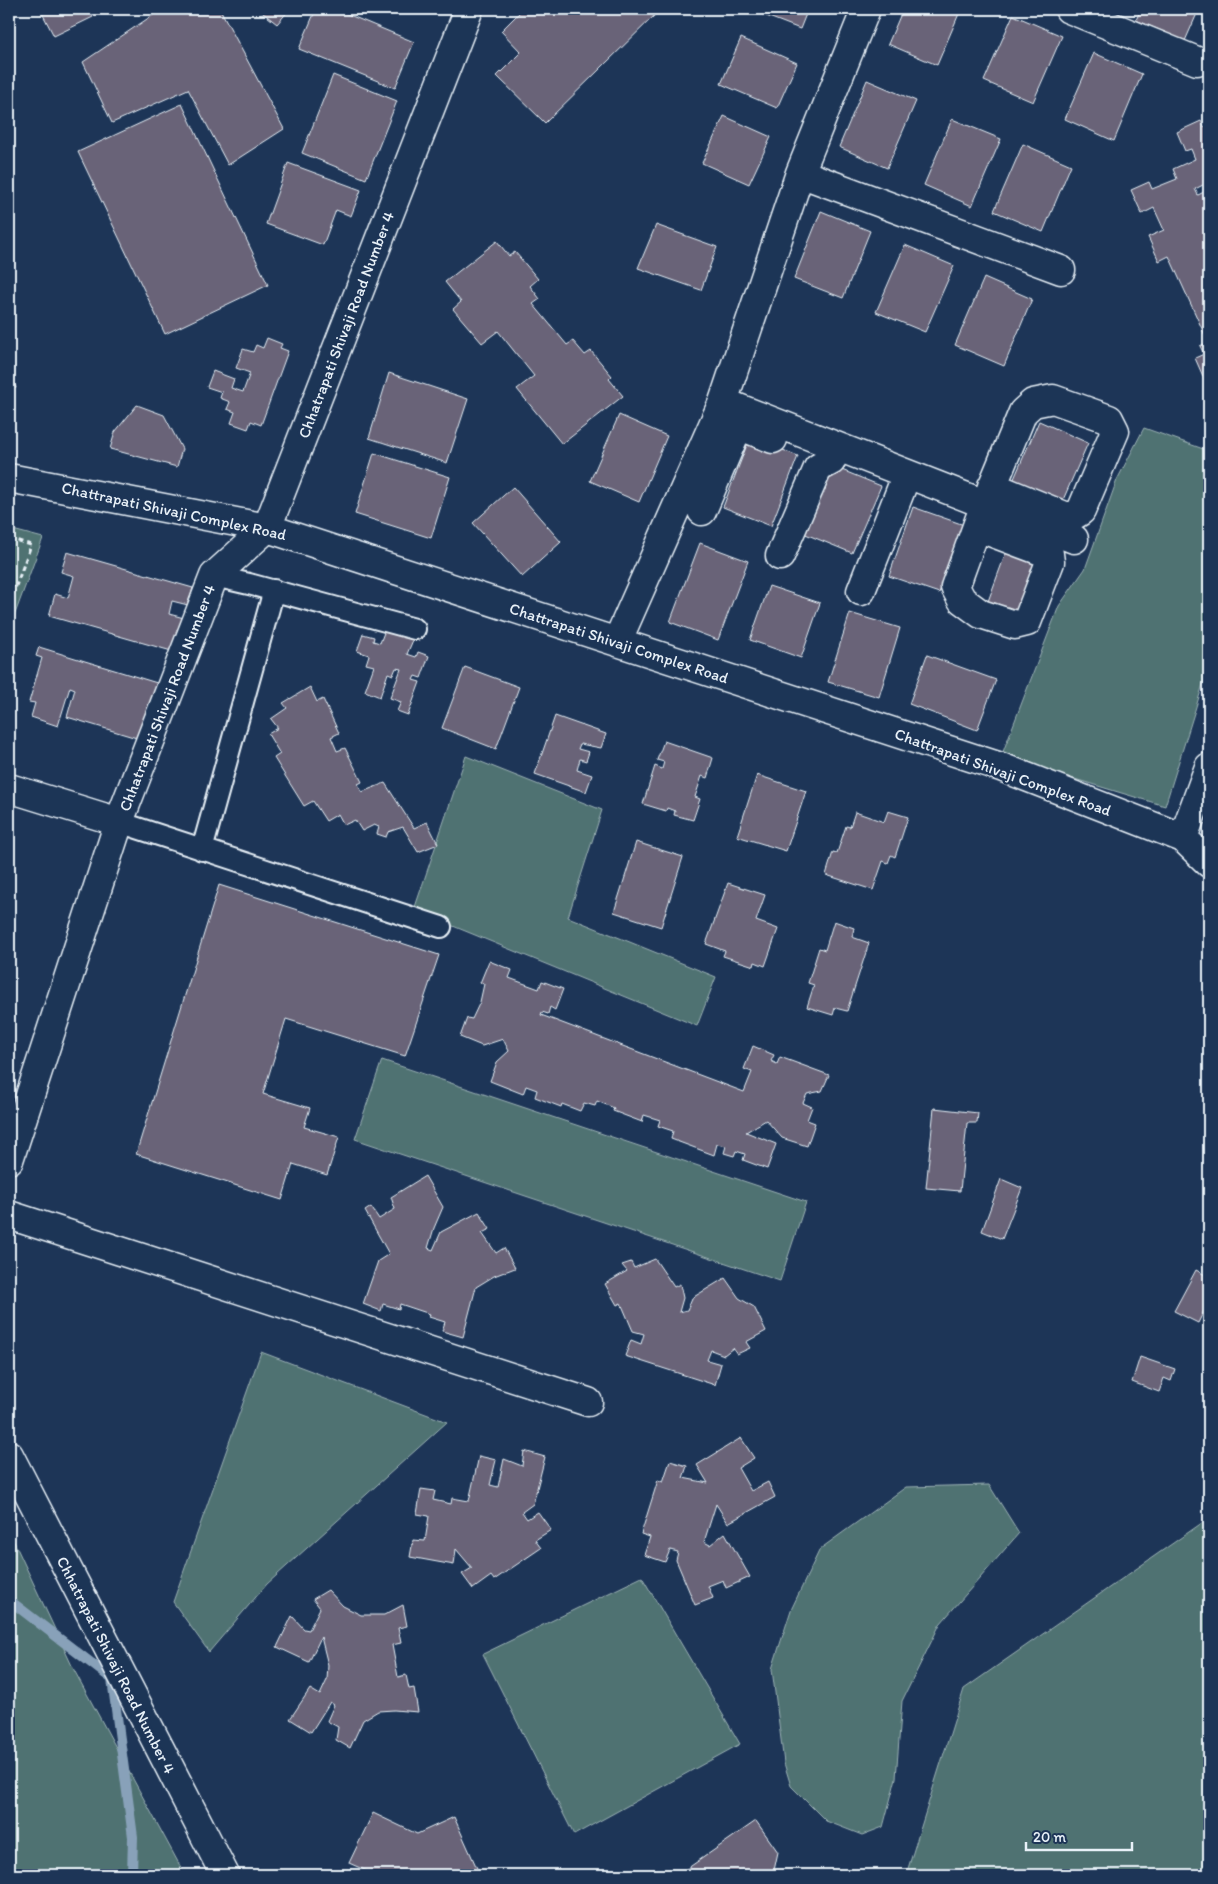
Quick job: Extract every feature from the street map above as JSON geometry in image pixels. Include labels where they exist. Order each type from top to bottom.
[{"type":"street","name":"Chhatrapati Shivaji Road Number 4","points":[[9,1160],[119,822],[214,576],[267,528],[469,9]]},
{"type":"street","points":[[617,642],[723,402],[800,173],[866,9]]},
{"type":"street","points":[[1069,9],[1196,61]]},
{"type":"street","points":[[800,173],[1061,270]]},
{"type":"street","points":[[1053,399],[1109,419],[1115,431],[1081,511],[1074,516],[1065,516],[983,510],[1023,412],[1033,403],[1053,399]]},
{"type":"street","points":[[723,402],[773,435]]},
{"type":"street","points":[[702,512],[737,429],[743,427],[773,435],[983,510],[1074,539]]},
{"type":"street","points":[[780,556],[823,454]]},
{"type":"street","name":"Chattrapati Shivaji Complex Road","points":[[9,478],[267,528],[1001,767],[1184,838],[1209,863]]},
{"type":"street","points":[[861,591],[904,482]]},
{"type":"street","points":[[1184,838],[1209,767]]},
{"type":"street","points":[[9,788],[119,822]]},
{"type":"street","points":[[9,1215],[588,1402]]},
{"type":"street","name":"Chhatrapati Shivaji Road Number 4","points":[[9,1455],[225,1875]]},
{"type":"lane","points":[[214,576],[274,590],[415,629]]},
{"type":"lane","points":[[202,850],[274,590]]},
{"type":"lane","points":[[119,822],[441,927]]},
{"type":"path","points":[[9,538],[30,545],[9,605]]},
{"type":"green space","points":[[1144,428],[1209,451],[1209,665],[1165,806],[1001,757],[1059,606],[1085,569],[1117,480]]},
{"type":"green space","points":[[9,529],[43,538],[9,630]]},
{"type":"green space","points":[[466,756],[602,810],[568,917],[716,977],[697,1026],[414,910]]},
{"type":"green space","points":[[382,1060],[806,1202],[780,1281],[355,1139]]},
{"type":"green space","points":[[261,1352],[447,1422],[267,1584],[209,1652],[173,1602]]},
{"type":"green space","points":[[989,1485],[1019,1533],[940,1624],[902,1701],[896,1778],[883,1827],[862,1835],[826,1821],[791,1786],[784,1763],[772,1669],[791,1610],[820,1549],[906,1487]]},
{"type":"green space","points":[[1209,1518],[1209,1875],[906,1875],[964,1689]]},
{"type":"green space","points":[[9,1531],[74,1670],[185,1875],[9,1875]]},
{"type":"green space","points":[[642,1577],[740,1744],[574,1835],[483,1654]]},
{"type":"building","points":[[40,9],[89,9],[93,17],[54,36]]},
{"type":"building","points":[[162,9],[220,9],[284,129],[228,165],[188,89],[112,123],[83,62]]},
{"type":"building","points":[[258,9],[290,9],[277,24]]},
{"type":"building","points":[[316,9],[335,9],[414,42],[395,88],[299,49]]},
{"type":"building","points":[[519,9],[660,10],[545,123],[497,76],[521,52],[501,31],[521,11]]},
{"type":"building","points":[[748,9],[808,9],[800,29]]},
{"type":"building","points":[[903,9],[961,9],[937,65],[888,44]]},
{"type":"building","points":[[1141,9],[1199,9],[1185,41],[1136,20]]},
{"type":"building","points":[[1013,15],[1062,36],[1033,102],[984,81]]},
{"type":"building","points":[[741,38],[797,63],[777,108],[721,84]]},
{"type":"building","points":[[1094,53],[1142,74],[1114,141],[1065,119]]},
{"type":"building","points":[[333,75],[397,101],[366,179],[302,153]]},
{"type":"building","points":[[867,80],[916,101],[887,168],[839,147]]},
{"type":"building","points":[[182,104],[268,285],[165,334],[78,152]]},
{"type":"building","points":[[724,116],[771,137],[749,184],[702,163]]},
{"type":"building","points":[[952,119],[1001,139],[972,206],[924,185]]},
{"type":"building","points":[[1201,121],[1204,127],[1209,125],[1209,182],[1195,189],[1198,195],[1204,192],[1209,203],[1209,214],[1204,217],[1207,222],[1209,221],[1209,381],[1206,383],[1195,358],[1204,354],[1200,346],[1208,342],[1169,256],[1159,261],[1148,237],[1164,230],[1154,208],[1142,214],[1131,190],[1149,182],[1152,189],[1177,179],[1173,169],[1195,159],[1191,149],[1185,151],[1177,132]]},
{"type":"building","points":[[1023,144],[1071,165],[1043,232],[994,211]]},
{"type":"building","points":[[288,163],[361,190],[351,216],[336,210],[323,245],[266,224]]},
{"type":"building","points":[[821,211],[870,231],[843,298],[794,279]]},
{"type":"building","points":[[656,225],[717,247],[701,290],[638,268]]},
{"type":"building","points":[[497,241],[509,256],[515,252],[538,279],[530,286],[540,299],[533,304],[567,345],[573,341],[585,355],[591,351],[612,376],[609,379],[623,396],[562,444],[517,389],[534,376],[498,331],[482,343],[453,309],[461,302],[445,282]]},
{"type":"building","points":[[905,245],[954,266],[925,332],[876,312]]},
{"type":"building","points":[[984,278],[1032,299],[1004,366],[955,345]]},
{"type":"building","points":[[267,338],[282,344],[280,348],[288,351],[261,425],[251,421],[248,429],[231,423],[235,412],[227,409],[230,402],[220,398],[222,392],[207,387],[213,371],[234,379],[231,388],[243,392],[250,373],[236,368],[243,349],[253,352],[256,345],[263,348]]},
{"type":"building","points":[[9,372],[16,388],[9,391]]},
{"type":"building","points":[[389,373],[468,399],[447,463],[369,438]]},
{"type":"building","points":[[137,405],[164,415],[182,449],[177,467],[110,449],[115,432]]},
{"type":"building","points":[[619,415],[667,436],[639,502],[590,481]]},
{"type":"building","points":[[1039,421],[1088,443],[1059,509],[1010,488]]},
{"type":"building","points":[[750,437],[798,456],[771,526],[723,507]]},
{"type":"building","points":[[374,453],[450,477],[431,538],[355,514]]},
{"type":"building","points":[[832,466],[881,486],[852,553],[803,533]]},
{"type":"building","points":[[513,487],[561,542],[522,577],[473,523]]},
{"type":"building","points":[[913,507],[964,525],[939,593],[889,576]]},
{"type":"building","points":[[700,543],[748,561],[718,640],[670,622]]},
{"type":"building","points":[[1008,547],[1041,563],[1020,619],[987,604]]},
{"type":"building","points":[[67,552],[193,588],[188,605],[172,601],[169,614],[184,618],[175,652],[49,616],[55,594],[68,598],[74,576],[61,572]]},
{"type":"building","points":[[769,586],[820,603],[801,658],[750,640]]},
{"type":"building","points":[[850,613],[900,628],[879,697],[828,682]]},
{"type":"building","points":[[385,630],[413,640],[407,654],[416,657],[418,652],[429,656],[421,678],[415,676],[413,680],[420,682],[408,715],[397,711],[401,702],[390,698],[401,669],[396,668],[393,675],[388,673],[380,697],[365,691],[374,666],[366,664],[369,655],[357,651],[363,634],[374,637],[373,641],[380,643]]},
{"type":"building","points":[[39,647],[157,683],[140,739],[67,717],[75,689],[70,687],[58,726],[31,717],[35,703],[29,702],[42,658],[36,656]]},
{"type":"building","points":[[927,655],[996,680],[977,730],[909,704]]},
{"type":"building","points":[[465,667],[519,687],[496,749],[442,728]]},
{"type":"building","points":[[310,687],[317,702],[323,699],[339,733],[331,737],[337,751],[345,748],[362,782],[358,784],[362,792],[385,783],[414,828],[427,822],[438,844],[418,852],[403,827],[388,832],[386,837],[377,834],[379,827],[374,825],[362,831],[355,820],[344,825],[338,814],[326,821],[313,801],[304,806],[274,758],[280,754],[268,734],[278,728],[271,719],[287,708],[283,703]]},
{"type":"building","points":[[555,716],[606,734],[601,748],[580,744],[578,749],[589,752],[586,761],[580,759],[577,770],[592,775],[586,792],[535,774]]},
{"type":"building","points":[[664,741],[713,758],[707,778],[702,776],[695,797],[700,799],[693,820],[674,815],[675,811],[667,808],[666,811],[643,804],[655,766],[662,769],[664,762],[657,760]]},
{"type":"building","points":[[757,775],[806,791],[786,851],[737,836]]},
{"type":"building","points":[[888,811],[908,817],[895,857],[891,855],[888,863],[883,861],[873,890],[826,875],[833,852],[837,853],[846,826],[850,827],[855,812],[884,822]]},
{"type":"building","points":[[1209,828],[1209,844],[1204,842]]},
{"type":"building","points":[[636,842],[683,857],[661,927],[614,912]]},
{"type":"building","points":[[728,883],[765,895],[756,921],[778,929],[765,966],[755,962],[754,966],[723,956],[725,951],[706,944]]},
{"type":"building","points":[[219,885],[439,955],[405,1056],[286,1019],[263,1094],[310,1108],[304,1127],[339,1137],[327,1175],[293,1164],[282,1200],[136,1154]]},
{"type":"building","points":[[834,921],[854,928],[852,937],[869,943],[847,1011],[835,1008],[833,1015],[807,1007],[814,985],[808,983],[819,948],[825,950]]},
{"type":"building","points":[[489,961],[512,970],[509,978],[539,989],[542,981],[563,989],[555,1010],[550,1007],[548,1014],[542,1012],[541,1015],[744,1092],[752,1072],[744,1069],[753,1046],[774,1055],[771,1061],[777,1064],[780,1057],[829,1075],[822,1091],[807,1094],[803,1103],[812,1107],[807,1120],[815,1123],[807,1146],[782,1138],[766,1120],[746,1132],[776,1144],[767,1169],[743,1160],[745,1154],[736,1151],[734,1156],[724,1153],[726,1146],[717,1144],[714,1155],[671,1139],[673,1131],[658,1126],[660,1120],[644,1115],[642,1122],[613,1111],[614,1108],[597,1101],[595,1106],[584,1103],[580,1111],[562,1104],[561,1107],[535,1097],[537,1090],[526,1086],[523,1094],[490,1081],[497,1062],[509,1051],[503,1039],[482,1046],[460,1037],[467,1018],[472,1019],[480,1002],[484,984],[480,983]]},
{"type":"building","points":[[934,1108],[978,1113],[977,1123],[967,1123],[960,1191],[926,1188]]},
{"type":"building","points":[[425,1176],[443,1207],[428,1248],[433,1250],[441,1232],[479,1212],[490,1229],[482,1233],[496,1253],[504,1248],[515,1268],[494,1276],[476,1287],[463,1337],[442,1331],[445,1322],[429,1317],[430,1314],[400,1304],[399,1309],[383,1304],[381,1311],[363,1304],[378,1261],[389,1254],[365,1211],[371,1207],[379,1219],[395,1209],[391,1197]]},
{"type":"building","points":[[1001,1179],[1022,1188],[1002,1239],[982,1231]]},
{"type":"building","points":[[655,1259],[674,1287],[680,1284],[683,1298],[679,1312],[687,1310],[692,1298],[725,1278],[739,1298],[754,1307],[766,1331],[746,1342],[750,1348],[737,1354],[733,1348],[724,1355],[711,1350],[707,1360],[721,1364],[715,1385],[625,1356],[631,1340],[641,1344],[644,1334],[633,1331],[621,1303],[617,1305],[605,1284],[627,1271],[622,1265],[631,1262],[634,1268]]},
{"type":"building","points":[[1196,1270],[1209,1277],[1209,1301],[1198,1323],[1174,1311]]},
{"type":"building","points":[[1140,1357],[1175,1369],[1171,1381],[1164,1378],[1159,1392],[1132,1382]]},
{"type":"building","points":[[741,1438],[754,1458],[738,1468],[751,1491],[768,1482],[775,1497],[728,1523],[716,1504],[704,1542],[710,1545],[725,1533],[750,1577],[726,1588],[723,1580],[708,1586],[713,1598],[695,1605],[676,1560],[678,1552],[670,1550],[665,1562],[644,1555],[650,1537],[641,1534],[658,1480],[663,1482],[670,1461],[687,1466],[683,1478],[708,1483],[697,1465]]},
{"type":"building","points":[[524,1451],[545,1457],[533,1504],[522,1512],[527,1519],[538,1512],[551,1530],[535,1540],[541,1548],[494,1580],[491,1576],[473,1589],[462,1574],[472,1568],[456,1549],[454,1565],[410,1557],[413,1540],[425,1541],[429,1516],[417,1514],[421,1489],[435,1491],[433,1500],[451,1504],[452,1498],[469,1501],[479,1456],[496,1460],[490,1485],[498,1487],[504,1459],[522,1466]]},
{"type":"building","points":[[328,1590],[343,1606],[361,1615],[384,1615],[403,1605],[407,1626],[398,1628],[401,1643],[392,1645],[398,1677],[406,1675],[409,1689],[414,1688],[418,1712],[378,1711],[363,1720],[350,1748],[336,1740],[338,1727],[327,1721],[334,1705],[330,1702],[311,1732],[290,1719],[310,1689],[320,1695],[327,1680],[328,1665],[321,1637],[309,1662],[277,1647],[292,1616],[304,1629],[309,1630],[320,1608],[313,1599]]},
{"type":"building","points":[[373,1813],[417,1834],[454,1817],[480,1875],[376,1875],[349,1863]]},
{"type":"building","points":[[756,1821],[778,1852],[773,1875],[678,1875]]},
{"type":"waterway","points":[[9,1600],[112,1679],[133,1837],[132,1875]]}]
